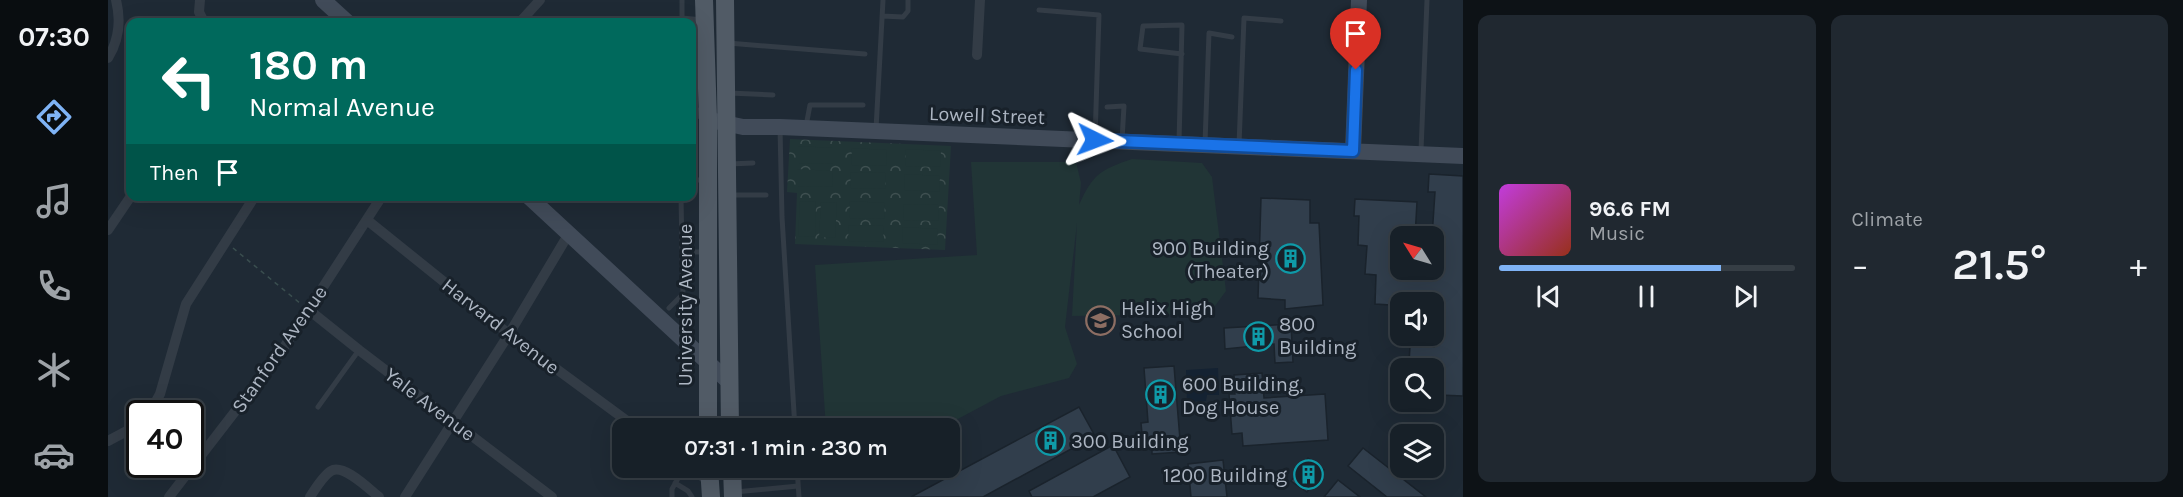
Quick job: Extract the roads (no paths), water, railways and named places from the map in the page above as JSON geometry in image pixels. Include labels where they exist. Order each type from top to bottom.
[{"type":"main road","name":"University Avenue","points":[[704,0],[705,20],[698,49],[699,180],[707,252],[708,418]]},
{"type":"main road","points":[[725,0],[730,418]]},
{"type":"main road","points":[[732,478],[733,495]]},
{"type":"street","points":[[108,58],[114,48],[118,29],[116,0]]},
{"type":"street","points":[[200,0],[199,12],[202,18]]},
{"type":"street","points":[[323,0],[343,18]]},
{"type":"street","points":[[527,18],[540,0]]},
{"type":"street","points":[[977,55],[980,0]]},
{"type":"street","points":[[1353,151],[1359,0]]},
{"type":"street","name":"Lowell Street","points":[[700,114],[728,125],[743,127],[1463,156]]},
{"type":"street","points":[[108,230],[128,201]]},
{"type":"street","points":[[157,400],[186,304],[252,201]]},
{"type":"street","name":"Stanford Avenue","points":[[169,497],[281,352],[379,201]]},
{"type":"street","points":[[533,201],[729,382]]},
{"type":"street","name":"Harvard Avenue","points":[[367,220],[509,334],[623,418]]},
{"type":"street","points":[[405,497],[509,334],[568,234]]},
{"type":"street","name":"Yale Avenue","points":[[309,310],[552,497]]},
{"type":"street","points":[[108,441],[126,431]]},
{"type":"street","points":[[310,497],[330,472],[336,469],[347,472],[379,497]]},
{"type":"lane","points":[[682,0],[682,18]]},
{"type":"lane","points":[[876,131],[884,0]]},
{"type":"lane","points":[[882,16],[903,16],[908,10],[908,0]]},
{"type":"lane","points":[[1421,154],[1427,0]]},
{"type":"lane","points":[[1038,10],[1099,15],[1095,140]]},
{"type":"lane","points":[[1239,146],[1244,18],[1281,21]]},
{"type":"lane","points":[[696,19],[705,20]]},
{"type":"lane","points":[[1179,144],[1182,54],[1182,25],[1143,26],[1140,49],[1182,54]]},
{"type":"lane","points":[[1205,145],[1209,33],[1232,38]]},
{"type":"lane","points":[[726,43],[865,54]]},
{"type":"lane","points":[[727,93],[773,95]]},
{"type":"lane","points":[[806,128],[810,105],[862,105]]},
{"type":"lane","points":[[1107,107],[1124,106],[1122,141]]},
{"type":"lane","points":[[780,127],[782,217],[794,418]]},
{"type":"lane","points":[[728,164],[753,163]]},
{"type":"lane","points":[[728,195],[766,195]]},
{"type":"lane","points":[[669,308],[683,294],[681,201]]},
{"type":"lane","points":[[682,252],[707,252]]},
{"type":"lane","points":[[318,407],[359,350]]},
{"type":"lane","points":[[672,497],[672,489],[678,478]]},
{"type":"lane","points":[[798,478],[799,497]]},
{"type":"lane","points":[[675,483],[688,491],[692,497]]},
{"type":"lane","points":[[733,495],[798,486]]},
{"type":"water","points":[[1218,368],[1219,395],[1207,395],[1206,401],[1187,402],[1186,370]]},
{"type":"place","name":"900 Building (Theater)","points":[[1290,259]]},
{"type":"place","name":"Helix High School","points":[[1100,320]]},
{"type":"place","name":"800 Building","points":[[1258,336]]},
{"type":"place","name":"600 Building, Dog House","points":[[1161,395]]},
{"type":"place","name":"300 Building","points":[[1050,441]]},
{"type":"place","name":"1200 Building","points":[[1308,475]]}]
